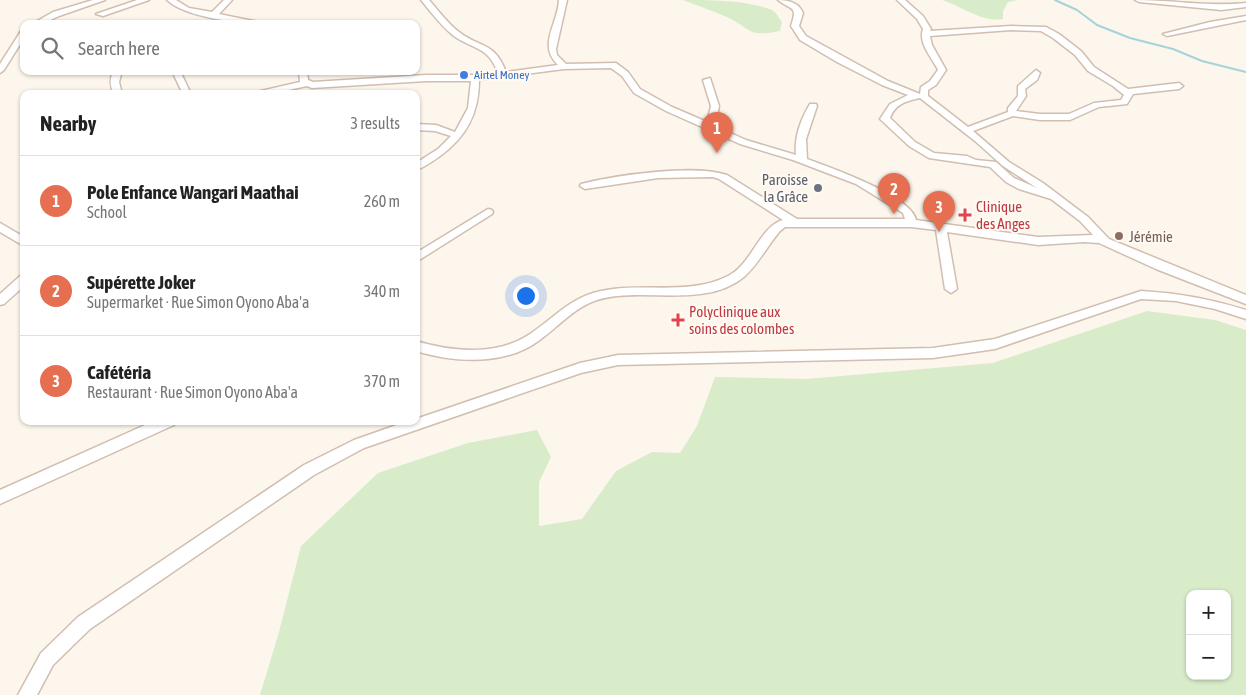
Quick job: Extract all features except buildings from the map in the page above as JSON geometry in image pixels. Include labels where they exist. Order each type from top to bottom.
[{"type":"street","points":[[44,20],[56,14],[101,0]]},
{"type":"street","points":[[100,14],[145,0]]},
{"type":"street","points":[[171,0],[184,9],[242,20]]},
{"type":"street","points":[[214,15],[228,0]]},
{"type":"street","points":[[425,0],[456,34],[488,50],[497,59],[503,74]]},
{"type":"street","points":[[563,0],[559,25],[551,44],[552,54],[564,67]]},
{"type":"street","points":[[782,0],[798,8],[799,13],[795,26],[803,38],[858,70],[920,96],[967,130],[1006,164],[1039,185],[1090,225],[1105,241]]},
{"type":"street","points":[[901,0],[920,18],[927,29],[925,34],[932,55],[942,70],[920,96]]},
{"type":"street","points":[[1138,0],[1221,8],[1246,5]]},
{"type":"street","points":[[1221,8],[1246,17]]},
{"type":"street","points":[[1167,34],[1246,17]]},
{"type":"street","points":[[925,34],[1011,28],[1043,29],[1056,36],[1078,54],[1091,70],[1128,92],[1178,86]]},
{"type":"street","points":[[0,70],[12,54],[20,35]]},
{"type":"street","points":[[277,90],[306,83],[312,85],[439,78],[475,78],[564,67],[613,65],[625,74],[637,91],[669,109],[750,145],[802,160],[870,187],[907,211],[912,223]]},
{"type":"street","points":[[1012,113],[1012,108],[1022,96],[1022,88],[1034,78],[1036,73]]},
{"type":"street","points":[[116,75],[113,82],[116,90]]},
{"type":"street","points":[[178,75],[185,90]]},
{"type":"street","points":[[304,75],[306,83]]},
{"type":"street","points":[[420,165],[440,153],[459,136],[465,126],[475,98],[477,87],[475,78]]},
{"type":"street","points":[[707,80],[715,106],[711,122],[713,128]]},
{"type":"street","points":[[967,130],[1012,113],[1040,117],[1070,117],[1097,105],[1124,102],[1128,98],[1128,92]]},
{"type":"street","points":[[920,96],[904,98],[892,106],[885,119],[912,144],[932,156],[967,159],[974,163],[993,164],[1017,183],[1054,197]]},
{"type":"street","points":[[802,160],[799,146],[800,137],[812,106]]},
{"type":"street","points":[[420,127],[436,128],[459,136]]},
{"type":"street","points":[[585,186],[658,175],[714,174],[723,177],[795,223]]},
{"type":"street","points":[[420,255],[488,212]]},
{"type":"street","points":[[420,347],[442,354],[462,356],[505,350],[526,344],[569,308],[598,295],[626,291],[687,291],[715,285],[730,280],[744,270],[776,228],[783,224],[795,223],[912,223],[1038,241],[1084,238],[1105,241],[1160,266],[1246,300]]},
{"type":"street","points":[[941,226],[944,255],[951,289]]},
{"type":"street","points":[[0,228],[20,240]]},
{"type":"street","points":[[0,301],[20,284]]},
{"type":"street","points":[[420,423],[572,371],[618,360],[933,353],[994,344],[1141,295],[1176,297],[1216,305],[1246,315]]},
{"type":"street","points":[[0,497],[160,425]]},
{"type":"street","points":[[27,695],[47,659],[84,623],[309,470],[359,444],[414,425]]},
{"type":"green space","points":[[683,0],[729,1],[751,4],[772,10],[782,22],[780,31],[756,33],[727,17]]},
{"type":"green space","points":[[942,0],[1018,0],[1008,2],[1003,11],[1003,19],[995,20],[980,16]]},
{"type":"green space","points":[[1147,311],[1215,320],[1246,330],[1246,695],[260,695],[279,632],[301,546],[378,473],[468,443],[537,430],[551,457],[539,482],[539,526],[582,519],[616,471],[652,452],[680,453],[697,426],[715,377],[806,379],[993,363]]},
{"type":"waterway","points":[[1055,0],[1077,10],[1097,25],[1130,38],[1173,49],[1202,61],[1246,72]]},
{"type":"place","name":"Airtel Money","points":[[464,75]]},
{"type":"place","name":"Pole Enfance Wangari Maathai","points":[[717,153]]},
{"type":"place","name":"Paroisse la Grâce","points":[[818,188]]},
{"type":"place","name":"Supérette Joker","points":[[894,214]]},
{"type":"place","name":"Clinique des Anges","points":[[965,215]]},
{"type":"place","name":"Cafétéria","points":[[939,232]]},
{"type":"place","name":"Jérémie","points":[[1119,236]]},
{"type":"place","name":"Polyclinique aux soins des colombes","points":[[678,320]]}]
